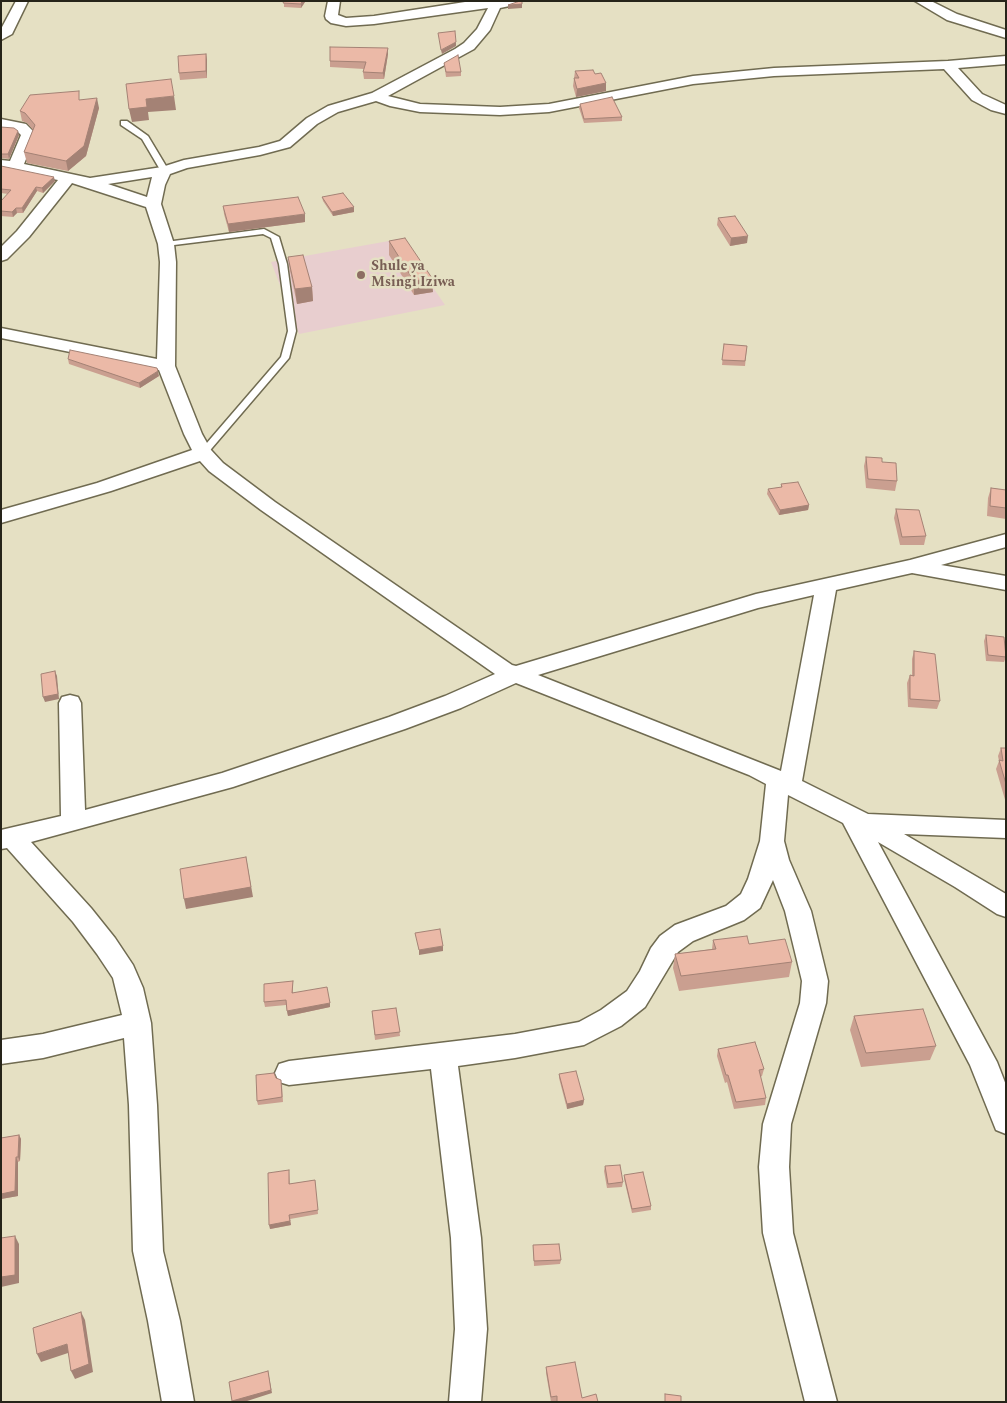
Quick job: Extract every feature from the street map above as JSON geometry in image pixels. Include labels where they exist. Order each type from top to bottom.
[{"type":"street","points":[[1,36],[7,31],[22,1]]},
{"type":"street","points":[[334,1],[331,16],[336,20],[346,22],[500,2]]},
{"type":"street","points":[[921,1],[960,20],[1006,34]]},
{"type":"street","points":[[88,182],[165,171],[189,163],[286,144],[312,121],[332,110],[377,96],[445,61],[469,46],[483,30],[493,10],[500,2]]},
{"type":"street","points":[[377,96],[395,103],[420,108],[500,111],[549,108],[693,80],[774,72],[948,65],[1006,60]]},
{"type":"street","points":[[948,65],[977,97],[1006,110]]},
{"type":"street","points":[[1,123],[21,127],[29,134],[16,164],[8,167]]},
{"type":"street","points":[[8,167],[88,182],[154,204]]},
{"type":"street","points":[[165,171],[157,185],[154,204],[166,244],[169,279],[166,366],[202,453],[216,467],[268,506],[514,675],[718,753],[784,782],[859,820],[964,880],[1006,907]]},
{"type":"street","points":[[1,256],[23,234],[68,178]]},
{"type":"street","points":[[1,317],[25,338]]},
{"type":"street","points":[[1,333],[166,366]]},
{"type":"street","points":[[1,517],[104,487],[202,453]]},
{"type":"street","points":[[6,839],[73,823],[225,781],[453,702],[514,675],[554,661],[756,602],[911,567],[1006,540]]},
{"type":"street","points":[[911,567],[1006,583]]},
{"type":"street","points":[[289,1073],[443,1056],[515,1046],[584,1033],[611,1018],[636,999],[649,979],[660,956],[669,944],[684,933],[735,913],[751,901],[761,879],[772,841],[826,586]]},
{"type":"street","points":[[70,702],[73,823]]},
{"type":"street","points":[[859,820],[1006,829]]},
{"type":"street","points":[[859,820],[977,1050],[1006,1121]]},
{"type":"street","points":[[6,839],[82,915],[124,973],[130,988],[138,1023],[148,1251],[164,1321],[178,1402]]},
{"type":"street","points":[[772,841],[777,860],[798,911],[815,981],[812,1003],[777,1124],[774,1167],[778,1233],[821,1402]]},
{"type":"street","points":[[1,1052],[43,1046],[138,1023]]},
{"type":"street","points":[[443,1056],[466,1238],[471,1329],[465,1402]]},
{"type":"lane","points":[[124,123],[145,138],[165,171]]},
{"type":"lane","points":[[166,244],[264,231],[275,237],[283,264],[292,331],[285,358],[202,453]]},
{"type":"shaded area","points":[[400,239],[445,305],[299,334],[271,262]]},
{"type":"building","points":[[284,1],[302,1],[301,4],[283,3]]},
{"type":"building","points":[[522,1],[522,4],[508,5]]},
{"type":"building","points":[[455,31],[456,42],[441,50],[438,33]]},
{"type":"building","points":[[330,47],[388,48],[383,73],[363,72],[366,62],[330,61]]},
{"type":"building","points":[[206,54],[206,71],[179,73],[178,56]]},
{"type":"building","points":[[458,55],[461,72],[446,72],[444,63]]},
{"type":"building","points":[[593,70],[595,74],[601,73],[606,83],[577,89],[574,78],[579,78],[575,71]]},
{"type":"building","points":[[171,79],[174,96],[146,99],[147,107],[129,109],[126,84]]},
{"type":"building","points":[[79,91],[79,100],[97,98],[84,146],[66,161],[24,152],[35,125],[25,113],[20,111],[30,95]]},
{"type":"building","points":[[612,97],[622,117],[584,119],[580,104]]},
{"type":"building","points":[[1,127],[14,128],[18,131],[8,154],[1,154]]},
{"type":"building","points":[[1,166],[54,177],[42,188],[36,187],[22,208],[16,208],[12,212],[1,211],[1,201],[11,190],[1,189]]},
{"type":"building","points":[[343,193],[354,207],[332,212],[322,197]]},
{"type":"building","points":[[298,197],[305,214],[228,224],[223,206]]},
{"type":"building","points":[[735,216],[748,236],[731,238],[718,218]]},
{"type":"building","points":[[405,238],[432,278],[414,281],[389,241]]},
{"type":"building","points":[[303,255],[312,287],[295,289],[288,257]]},
{"type":"building","points":[[724,344],[747,346],[745,361],[722,360]]},
{"type":"building","points":[[70,350],[157,368],[158,371],[139,383],[68,359]]},
{"type":"building","points":[[866,457],[882,458],[882,462],[896,463],[897,481],[868,479]]},
{"type":"building","points":[[798,482],[809,505],[780,510],[768,489],[782,487],[781,484]]},
{"type":"building","points":[[991,488],[1006,490],[1006,508],[990,506]]},
{"type":"building","points":[[896,509],[919,510],[926,536],[902,537]]},
{"type":"building","points":[[986,635],[1004,637],[1006,657],[988,655]]},
{"type":"building","points":[[914,651],[935,654],[940,701],[910,699],[910,675],[914,676]]},
{"type":"building","points":[[55,671],[58,694],[43,697],[41,674]]},
{"type":"building","points":[[1001,748],[1006,748],[1006,784],[999,760],[1003,761]]},
{"type":"building","points":[[246,857],[251,887],[184,899],[180,869]]},
{"type":"building","points":[[440,929],[443,946],[419,950],[415,933]]},
{"type":"building","points":[[747,936],[749,944],[785,939],[792,962],[681,976],[675,954],[716,949],[713,940]]},
{"type":"building","points":[[293,981],[292,993],[327,987],[330,1003],[287,1011],[286,1000],[264,1002],[264,984]]},
{"type":"building","points":[[396,1008],[400,1032],[375,1035],[372,1011]]},
{"type":"building","points":[[923,1009],[936,1046],[866,1053],[854,1016]]},
{"type":"building","points":[[755,1042],[764,1069],[759,1070],[766,1098],[736,1102],[718,1049]]},
{"type":"building","points":[[576,1071],[584,1100],[567,1104],[559,1074]]},
{"type":"building","points":[[274,1073],[276,1078],[281,1080],[282,1097],[257,1101],[256,1075]]},
{"type":"building","points":[[19,1135],[15,1191],[1,1194],[1,1138]]},
{"type":"building","points":[[620,1165],[623,1182],[608,1184],[605,1166]]},
{"type":"building","points":[[289,1170],[289,1184],[315,1180],[318,1210],[289,1215],[290,1221],[269,1225],[268,1173]]},
{"type":"building","points":[[643,1172],[651,1206],[632,1209],[624,1175]]},
{"type":"building","points":[[15,1236],[15,1275],[1,1277],[1,1238]]},
{"type":"building","points":[[559,1244],[561,1260],[534,1261],[533,1245]]},
{"type":"building","points":[[81,1312],[89,1364],[71,1371],[67,1344],[37,1354],[33,1328]]},
{"type":"building","points":[[575,1362],[582,1398],[596,1394],[598,1402],[557,1402],[557,1396],[551,1397],[546,1367]]},
{"type":"building","points":[[268,1371],[271,1390],[232,1401],[229,1382]]},
{"type":"building","points":[[665,1394],[681,1396],[681,1402],[665,1402]]},
{"type":"place","name":"Shule ya Msingi Iziwa","points":[[361,275]]}]
